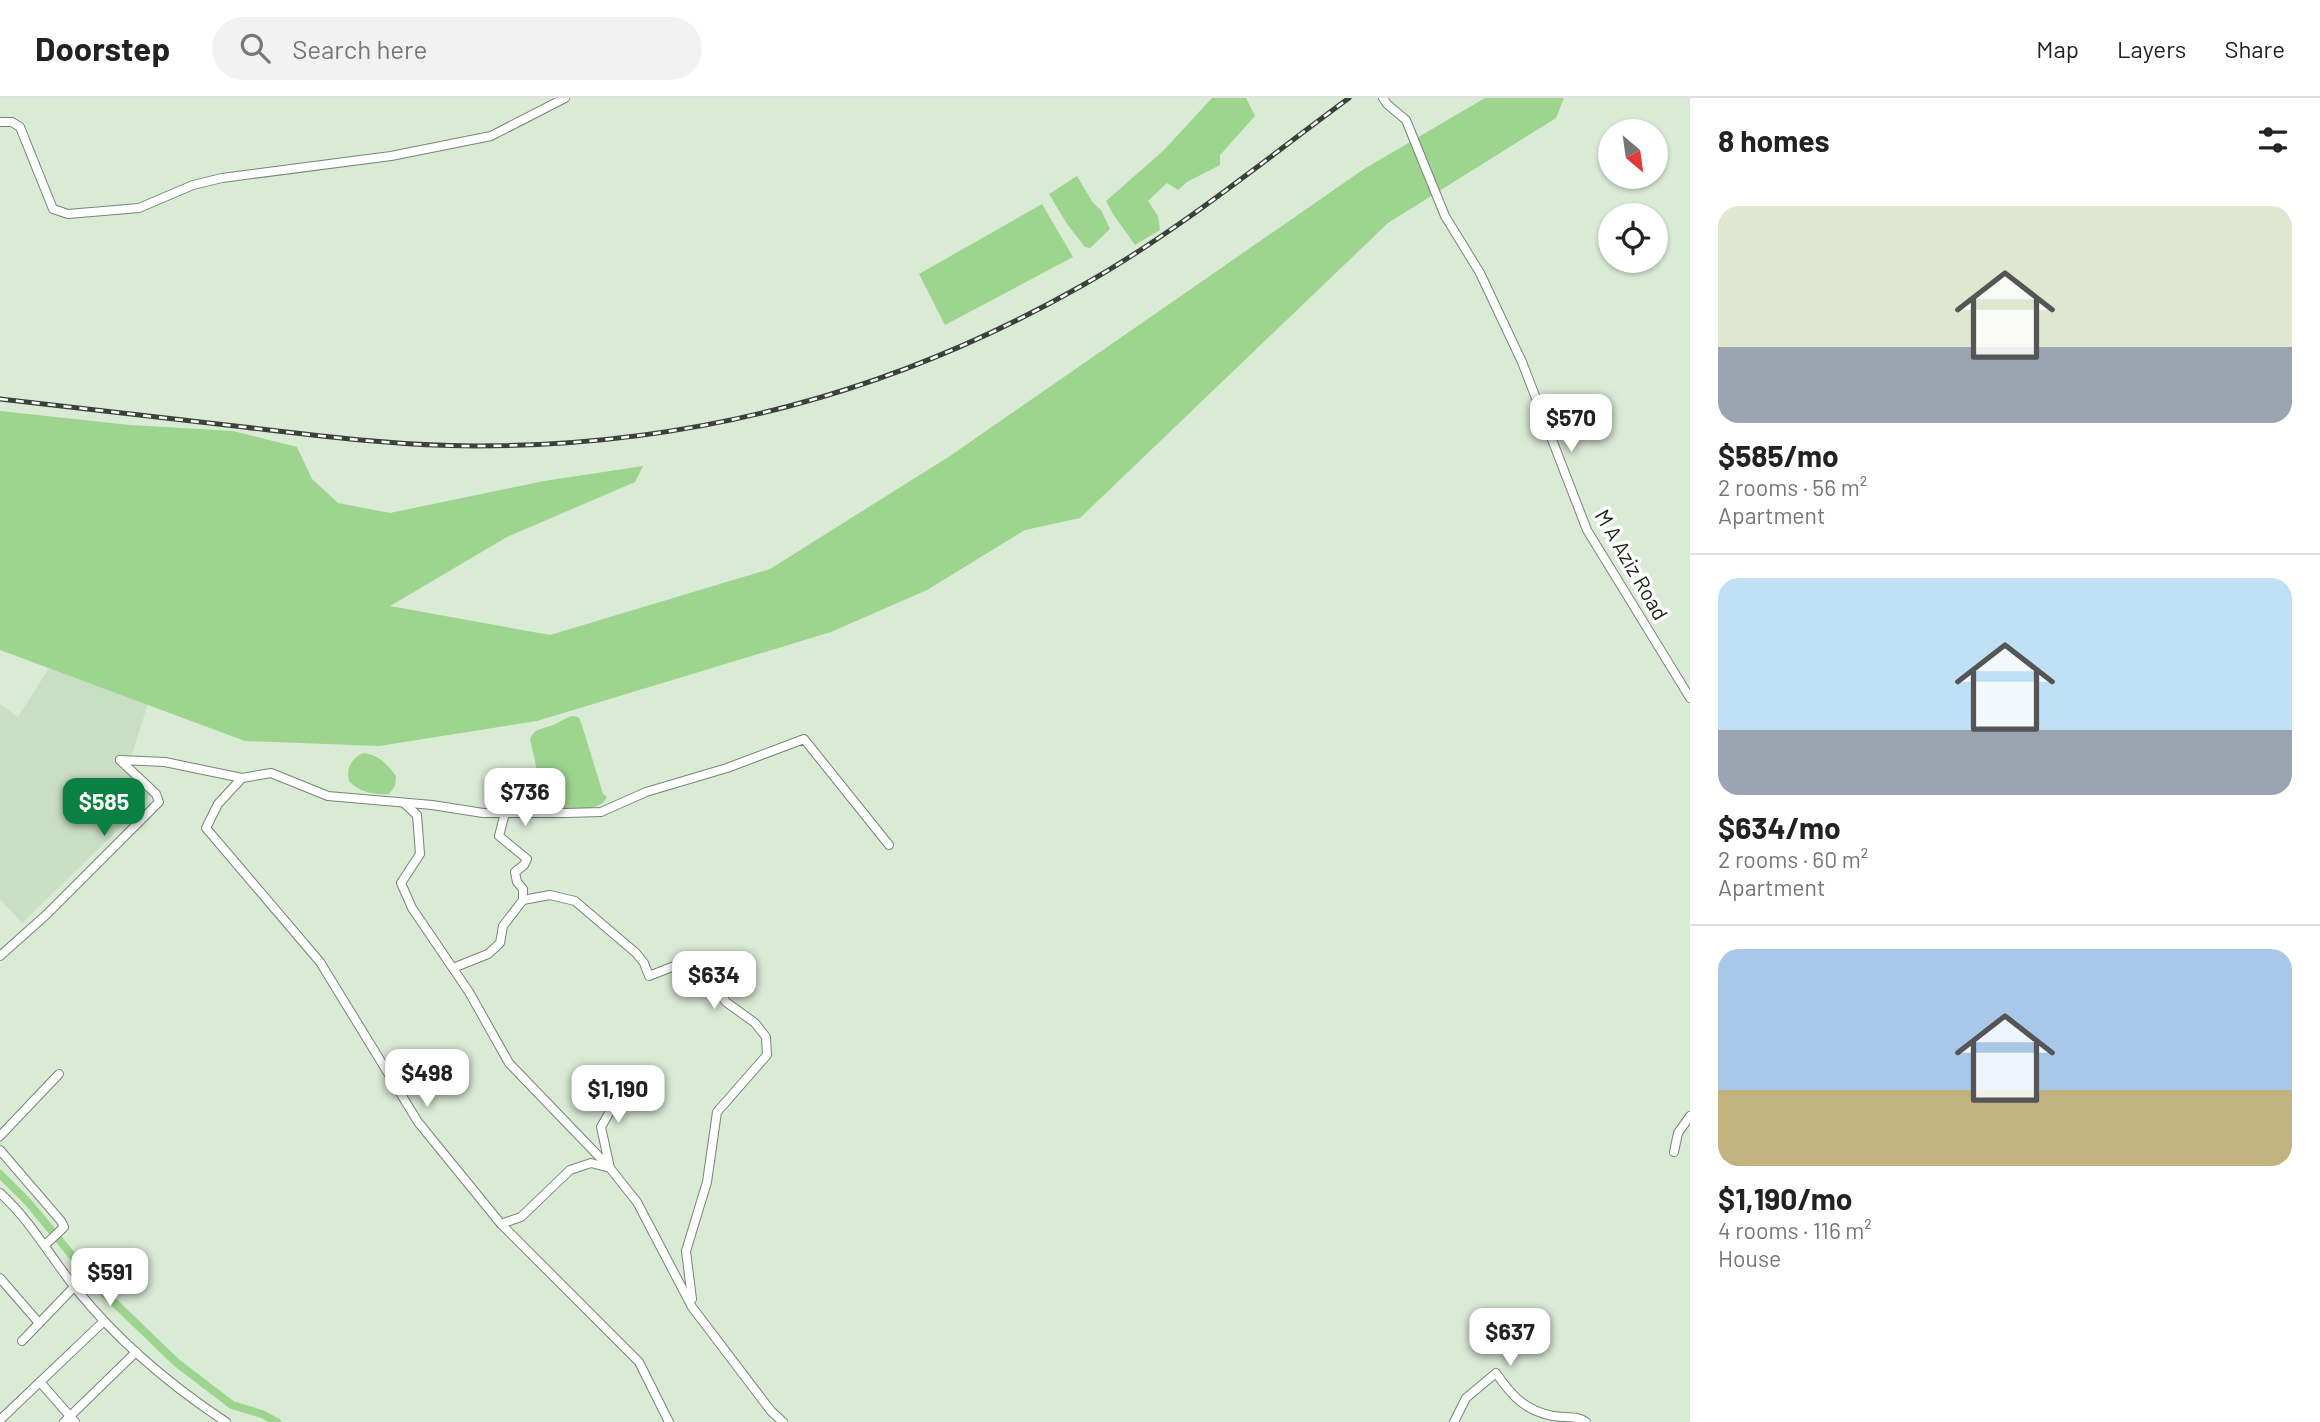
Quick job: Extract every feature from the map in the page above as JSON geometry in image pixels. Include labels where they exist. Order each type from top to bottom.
[{"type":"street","points":[[0,122],[12,122],[20,127],[53,209],[68,214],[139,208],[193,185],[222,178],[391,156],[491,136],[565,98]]},
{"type":"street","name":"M A Aziz Road","points":[[1383,98],[1406,120],[1445,216],[1480,273],[1522,362],[1587,530],[1689,695]]},
{"type":"street","points":[[0,956],[46,915],[159,802],[156,794],[120,760],[165,761],[242,778],[271,773],[328,796],[432,805],[483,813],[601,812],[646,792],[727,768],[804,739],[889,845]]},
{"type":"street","points":[[242,778],[218,804],[206,828],[320,962],[418,1122],[501,1224],[639,1362],[669,1422]]},
{"type":"street","points":[[405,804],[417,815],[421,854],[401,883],[412,908],[469,992],[509,1063],[610,1168],[637,1202],[692,1307],[771,1411],[783,1422]]},
{"type":"street","points":[[453,968],[488,954],[500,943],[503,926],[523,900],[523,888],[517,882],[515,872],[527,859],[499,836],[505,813]]},
{"type":"street","points":[[523,900],[550,895],[575,901],[636,953],[649,975],[682,963],[712,984],[726,1002],[755,1024],[766,1037],[767,1055],[717,1112],[707,1182],[686,1251],[692,1307]]},
{"type":"street","points":[[0,1136],[59,1074]]},
{"type":"street","points":[[610,1168],[601,1127],[627,1082]]},
{"type":"street","points":[[1674,1152],[1678,1133],[1690,1116]]},
{"type":"street","points":[[0,1150],[58,1214],[64,1227],[46,1243]]},
{"type":"street","points":[[501,1224],[521,1217],[570,1170],[591,1163],[610,1168]]},
{"type":"street","points":[[0,1193],[46,1243],[74,1287],[103,1322],[169,1382],[226,1422]]},
{"type":"street","points":[[0,1278],[39,1324]]},
{"type":"street","points":[[22,1341],[74,1287]]},
{"type":"street","points":[[0,1420],[103,1322]]},
{"type":"street","points":[[40,1382],[70,1420],[136,1352]]},
{"type":"street","points":[[1454,1422],[1466,1398],[1496,1373],[1512,1396],[1535,1410],[1554,1416],[1582,1418],[1586,1422]]},
{"type":"shaded area","points":[[1212,98],[1246,98],[1255,116],[1220,155],[1220,165],[1187,182],[1178,190],[1167,183],[1148,201],[1158,216],[1160,230],[1135,245],[1106,201],[1163,151]]},
{"type":"shaded area","points":[[1485,98],[1564,98],[1556,118],[1388,223],[1080,518],[1025,530],[927,590],[831,632],[537,721],[379,746],[245,741],[0,650],[0,411],[130,425],[233,431],[297,447],[312,479],[338,503],[390,513],[544,481],[643,466],[635,482],[507,537],[390,606],[550,635],[770,569],[950,456],[1364,169]]},
{"type":"shaded area","points":[[1077,176],[1093,203],[1101,210],[1110,229],[1090,248],[1085,247],[1067,224],[1049,194]]},
{"type":"shaded area","points":[[1042,204],[1073,257],[945,325],[919,274]]},
{"type":"shaded area","points":[[49,668],[148,704],[129,763],[152,792],[131,817],[22,923],[0,899],[0,704],[18,717]]},
{"type":"shaded area","points":[[574,716],[579,718],[582,725],[603,794],[607,797],[603,803],[581,809],[544,802],[530,739],[537,731]]},
{"type":"shaded area","points":[[363,753],[382,761],[396,776],[395,786],[389,794],[367,792],[349,781],[350,764]]},
{"type":"waterway","points":[[0,1174],[28,1202],[98,1287],[177,1363],[232,1405],[262,1414],[277,1422]]},
{"type":"railway","points":[[0,399],[331,437],[446,446],[556,444],[713,424],[790,406],[865,383],[939,356],[1011,323],[1083,285],[1152,242],[1219,196],[1349,98]]}]
